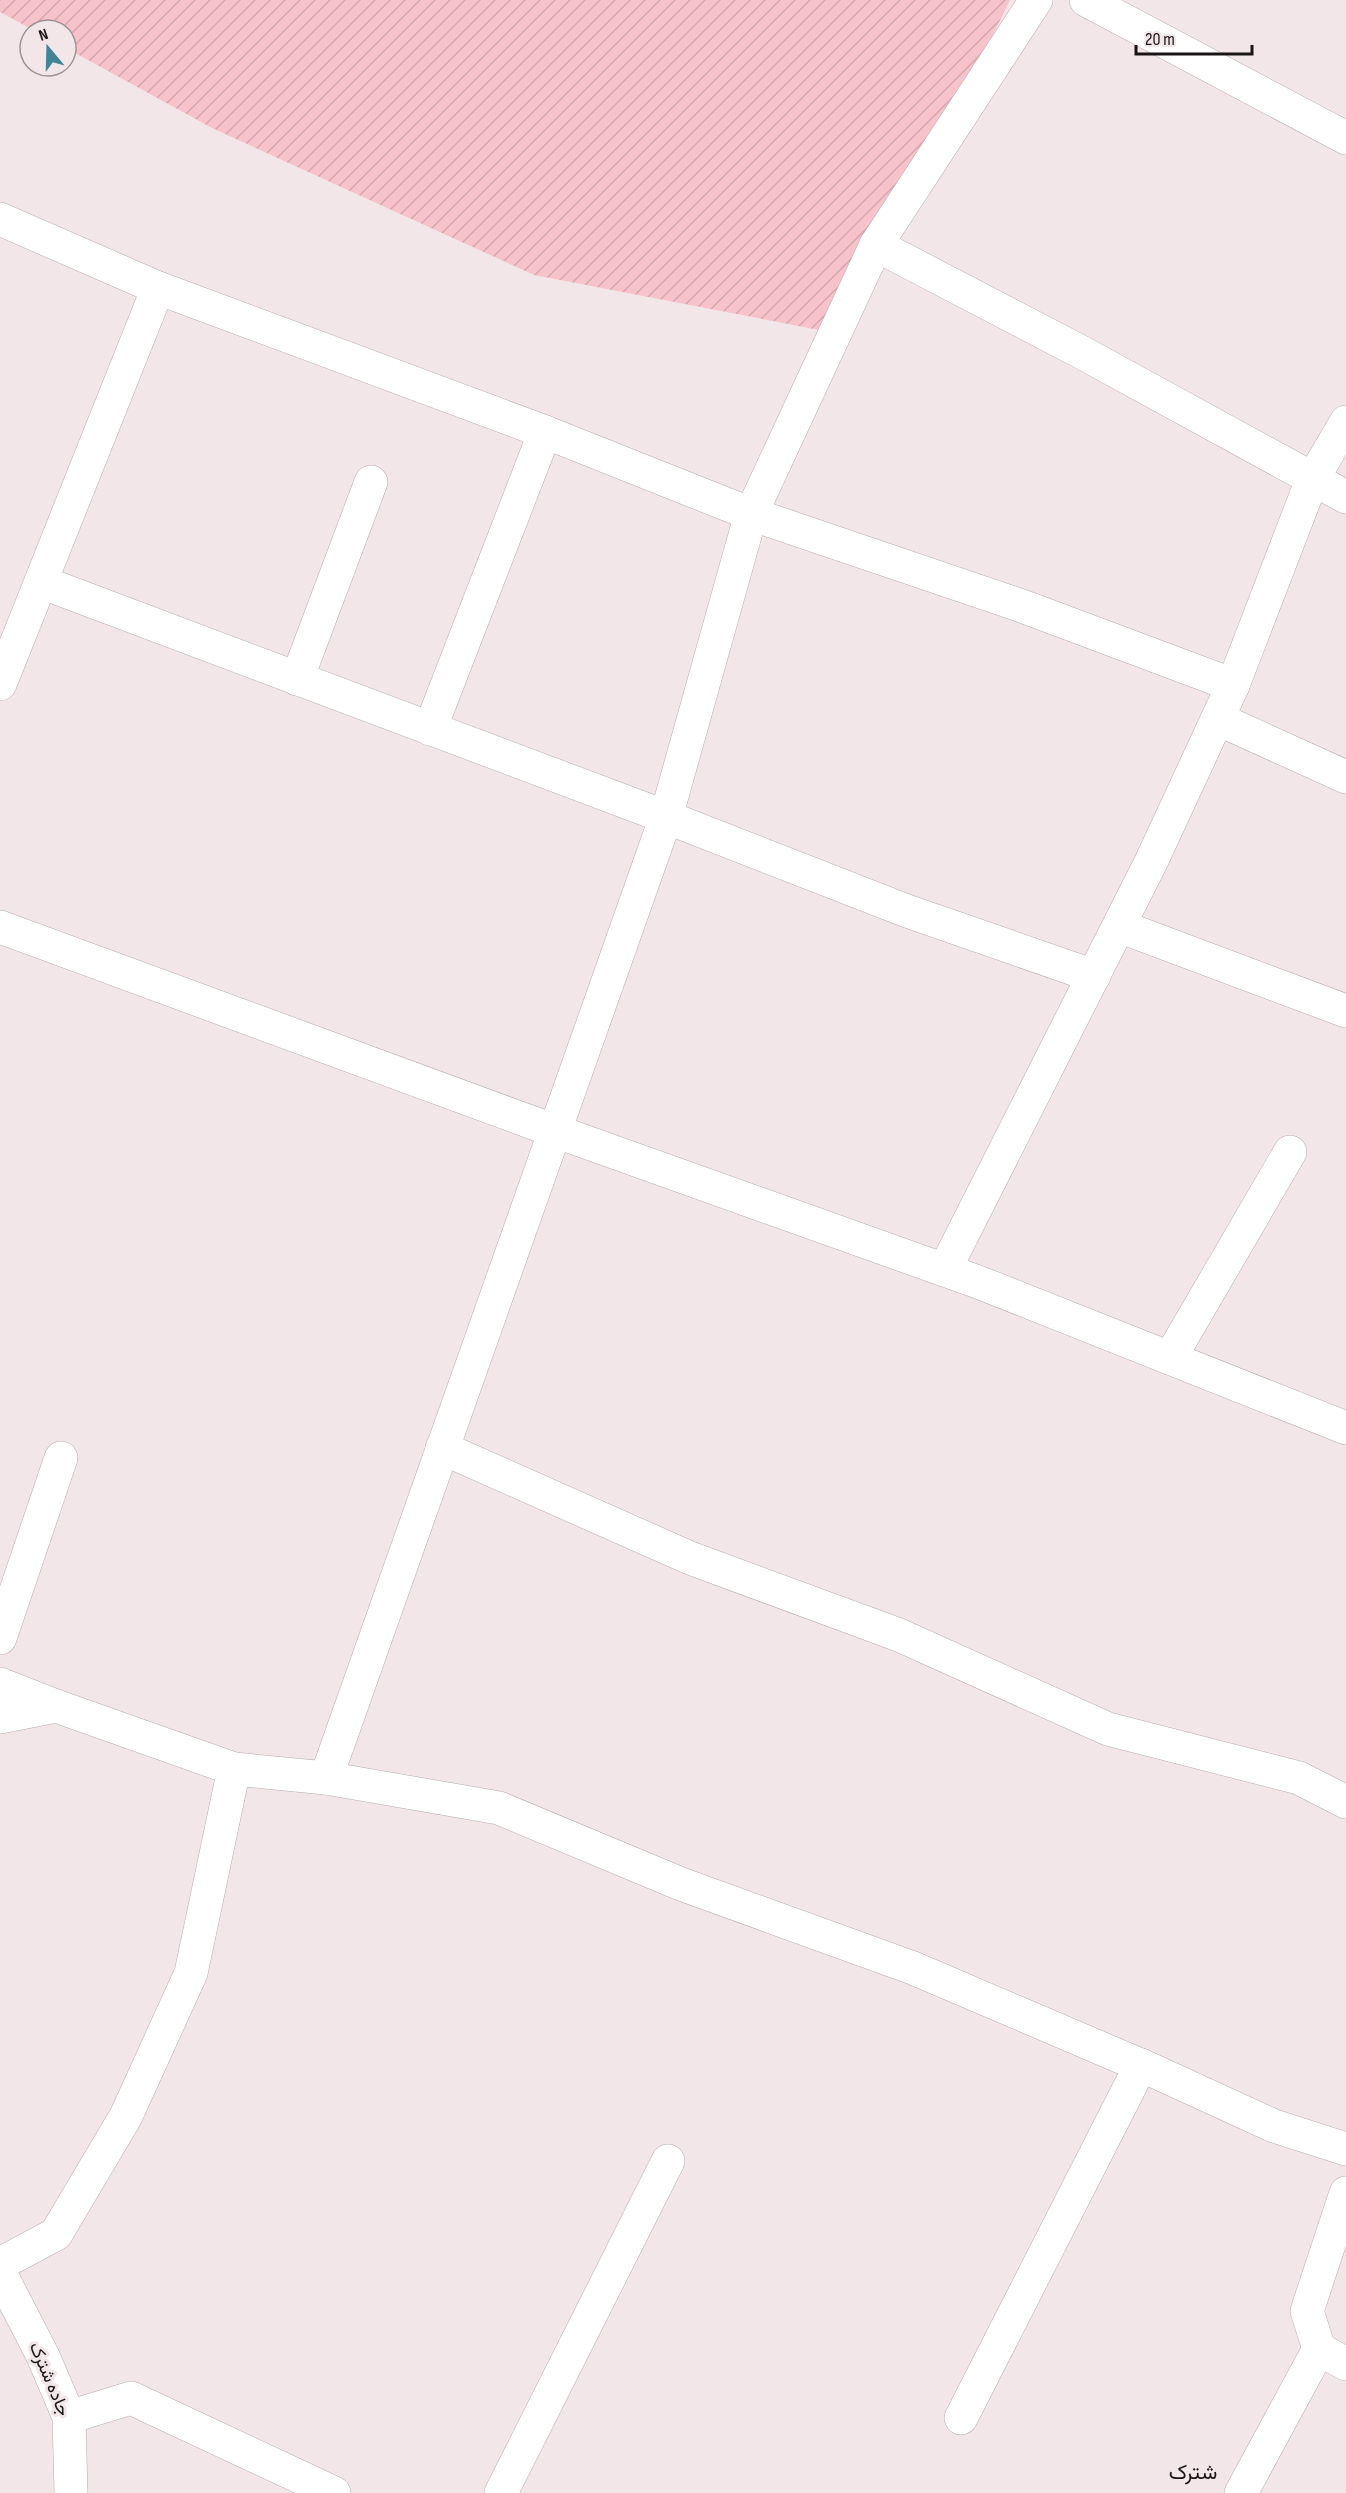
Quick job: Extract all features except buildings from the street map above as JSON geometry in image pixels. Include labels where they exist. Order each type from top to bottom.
[{"type":"street","points":[[326,1778],[666,817],[751,514],[876,245],[1036,0]]},
{"type":"street","points":[[1086,0],[1346,138]]},
{"type":"street","points":[[0,219],[158,288],[545,432],[751,514],[1022,606],[1233,685]]},
{"type":"street","points":[[876,245],[1081,352],[1346,497]]},
{"type":"street","points":[[0,684],[158,288]]},
{"type":"street","points":[[945,1269],[1119,926],[1218,719],[1312,480],[1346,422]]},
{"type":"street","points":[[430,729],[545,432]]},
{"type":"street","points":[[297,679],[371,482]]},
{"type":"street","points":[[41,582],[666,817],[907,911],[1094,976]]},
{"type":"street","points":[[1218,719],[1346,777]]},
{"type":"street","points":[[1119,926],[1346,1011]]},
{"type":"street","points":[[0,927],[555,1131],[945,1269],[1346,1428]]},
{"type":"street","points":[[1170,1358],[1290,1152]]},
{"type":"street","points":[[442,1448],[690,1558],[899,1635],[1108,1729],[1299,1778],[1346,1802]]},
{"type":"street","points":[[0,1638],[61,1458]]},
{"type":"street","points":[[0,1684],[234,1768],[326,1778],[499,1808],[681,1884],[913,1968],[1140,2065],[1274,2126],[1346,2149]]},
{"type":"street","points":[[0,1717],[56,1706]]},
{"type":"street","points":[[0,2264],[56,2234],[126,2116],[191,1973],[234,1768]]},
{"type":"street","points":[[961,2418],[1140,2065]]},
{"type":"street","points":[[501,2493],[668,2161]]},
{"type":"street","points":[[1241,2493],[1332,2357],[1306,2311],[1346,2193]]},
{"type":"street","name":"جاده شترک","points":[[0,2273],[43,2356],[69,2417],[71,2493]]},
{"type":"street","points":[[69,2417],[131,2398],[334,2493]]},
{"type":"shaded area","points":[[0,0],[1010,0],[903,218],[840,334],[534,275],[212,128],[78,55],[78,18],[18,18],[18,22],[0,12]]},
{"type":"district","name":"شترک","points":[[1193,2472]]}]
